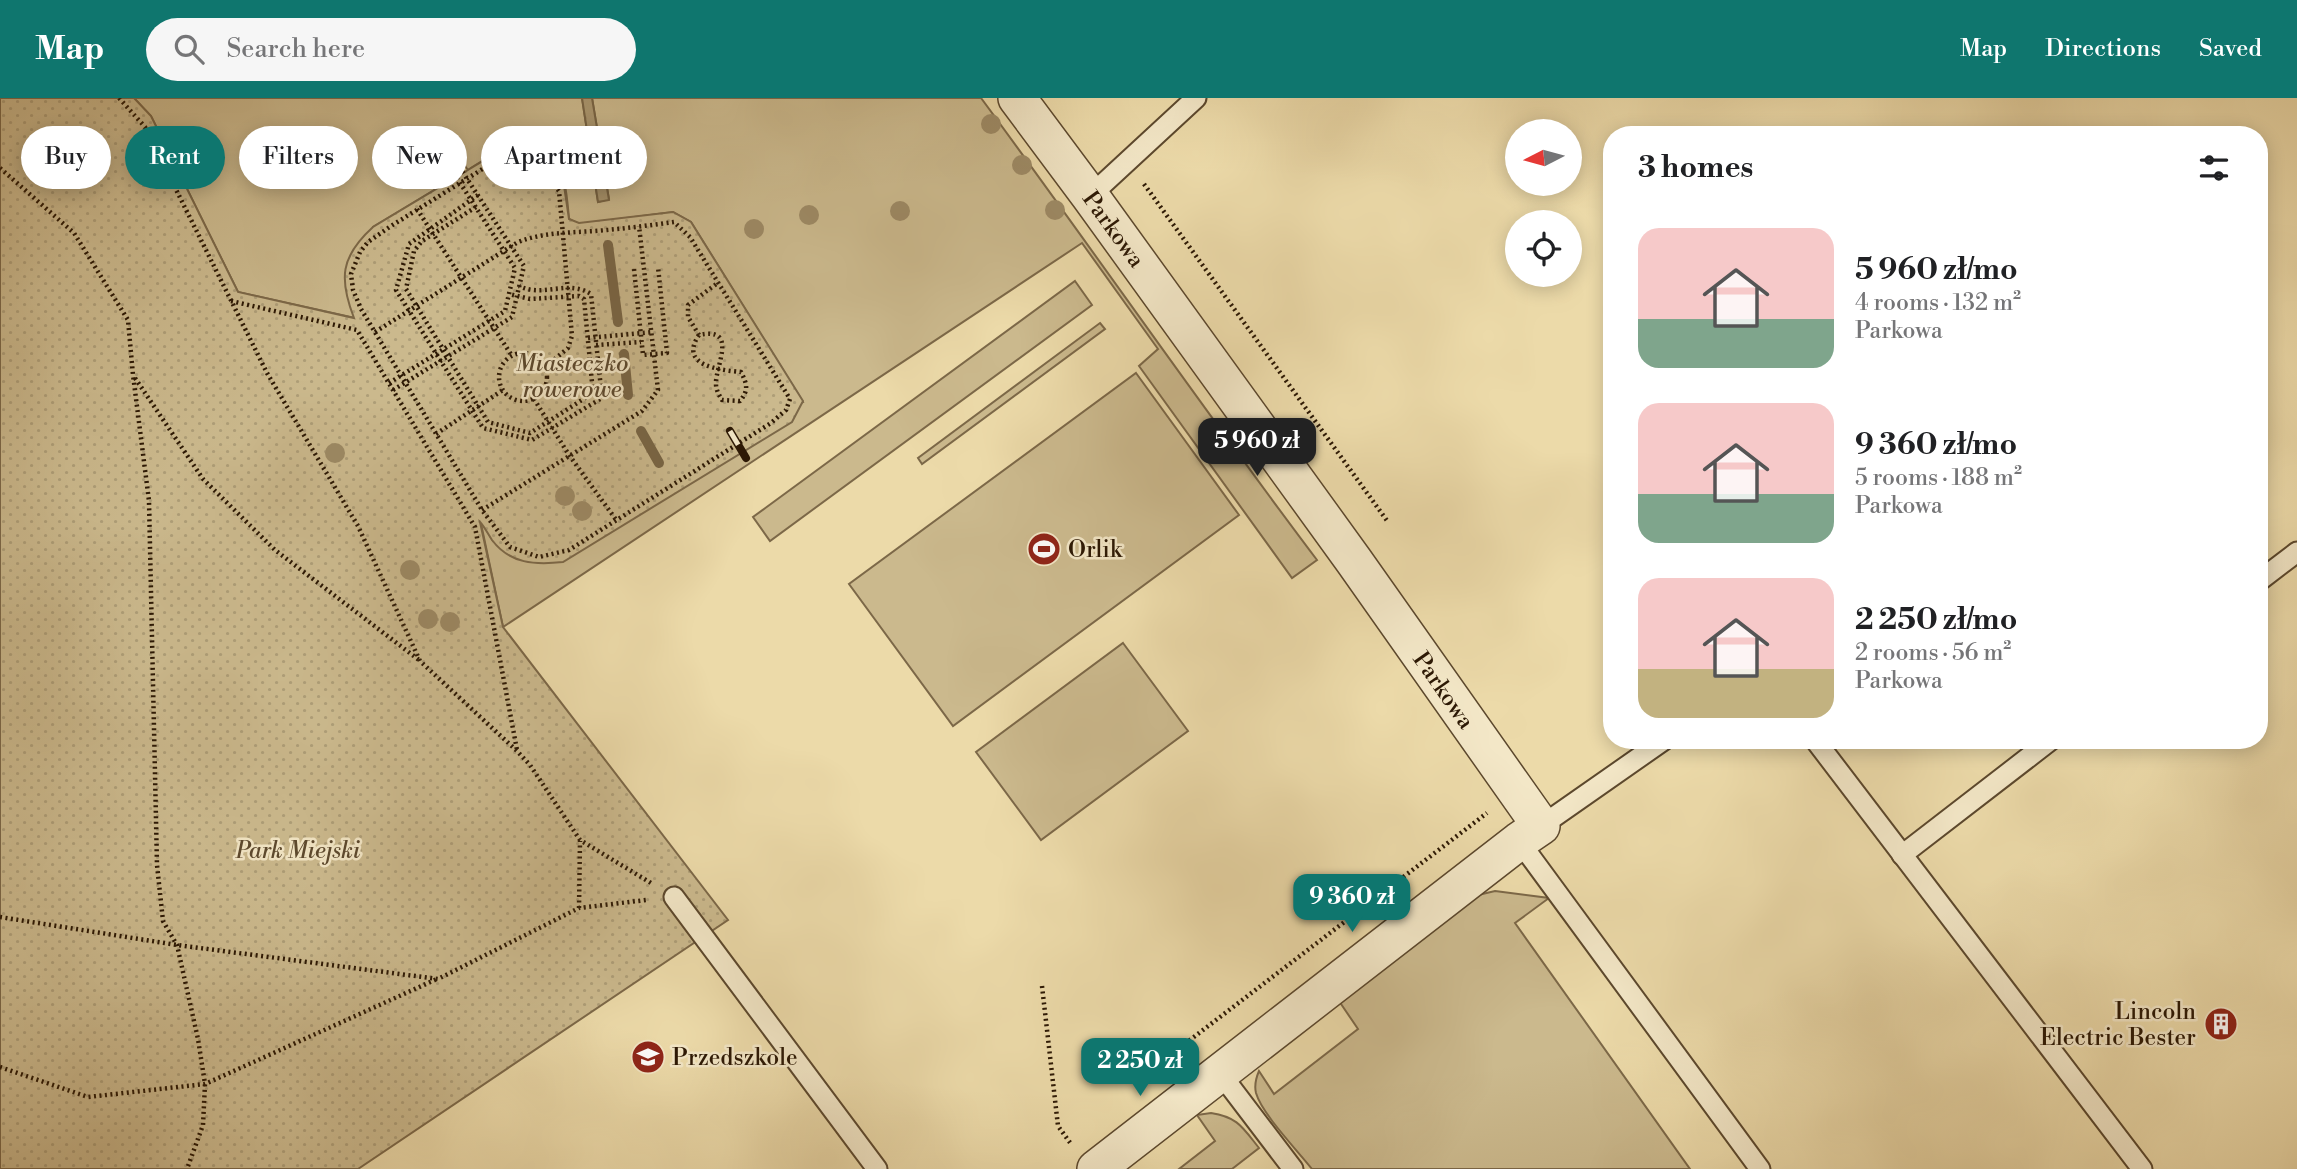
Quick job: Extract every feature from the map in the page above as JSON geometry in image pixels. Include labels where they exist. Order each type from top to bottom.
[{"type":"street","name":"Parkowa","points":[[1017,98],[1090,196],[1530,834]]},
{"type":"street","points":[[1086,1161],[1220,1073],[1530,834]]},
{"type":"lane","points":[[1090,196],[1196,98]]},
{"type":"lane","points":[[2268,574],[2297,552]]},
{"type":"lane","points":[[1651,749],[1530,834],[1760,1169]]},
{"type":"lane","points":[[1822,749],[2142,1169]]},
{"type":"lane","points":[[1902,855],[2039,749]]},
{"type":"lane","points":[[674,897],[877,1169]]},
{"type":"lane","points":[[1220,1073],[1293,1169]]},
{"type":"path","points":[[118,98],[145,127],[267,373],[358,526],[420,661]]},
{"type":"path","points":[[393,390],[512,317],[524,266],[467,178],[489,165],[510,158],[527,158],[538,164],[559,191],[571,344],[563,355],[545,367]]},
{"type":"path","points":[[1124,165],[1144,184],[1388,522]]},
{"type":"path","points":[[0,168],[74,233],[128,320],[132,375],[149,500],[157,865],[163,921],[177,945],[205,1084],[203,1125],[187,1169]]},
{"type":"path","points":[[375,332],[533,236],[674,222],[690,237],[790,399],[786,410],[771,423],[569,551],[540,557],[510,547],[482,510],[375,332],[353,290],[351,274],[360,252],[368,242],[450,189]]},
{"type":"path","points":[[389,383],[505,311],[515,268],[465,189]]},
{"type":"path","points":[[478,195],[409,244],[396,290],[483,428],[532,440],[602,398],[591,294],[580,288],[531,292],[519,286]]},
{"type":"path","points":[[476,207],[422,241],[414,251],[406,289],[488,422],[530,433],[593,393],[584,299],[579,296],[530,299],[509,294]]},
{"type":"path","points":[[417,209],[512,356]]},
{"type":"path","points":[[482,510],[642,411],[658,390],[639,226]]},
{"type":"path","points":[[634,269],[643,355],[667,353],[658,267]]},
{"type":"path","points":[[699,335],[688,317],[688,304],[719,282]]},
{"type":"path","points":[[231,301],[357,330],[475,527],[517,751]]},
{"type":"path","points":[[588,338],[653,332]]},
{"type":"path","points":[[699,335],[693,344],[692,352],[704,365],[719,369],[741,372],[747,384],[746,393],[740,401],[722,400],[717,392],[716,381],[719,369],[724,352],[722,343],[717,336],[708,333],[699,335]]},
{"type":"path","points":[[596,345],[642,342]]},
{"type":"path","points":[[512,356],[534,356],[545,367],[545,388],[534,399],[520,401],[503,390],[499,375],[506,361],[512,356]]},
{"type":"path","points":[[132,375],[203,479],[275,550],[420,661],[517,751],[530,765],[580,840],[674,897]]},
{"type":"path","points":[[436,434],[503,390]]},
{"type":"path","points":[[534,399],[569,455],[617,521]]},
{"type":"path","points":[[579,908],[580,840]]},
{"type":"path","points":[[0,1067],[88,1097],[205,1084],[438,979],[579,908],[674,897]]},
{"type":"path","points":[[0,917],[177,945],[438,979]]},
{"type":"path","points":[[1042,986],[1058,1125],[1086,1161]]},
{"type":"green space","name":"Park Miejski","points":[[0,98],[134,98],[151,116],[156,126],[125,126],[125,189],[187,189],[238,292],[354,318],[346,292],[346,269],[354,248],[362,238],[373,227],[436,189],[467,189],[467,171],[481,162],[481,189],[564,189],[569,219],[579,223],[673,212],[691,222],[803,401],[792,422],[563,562],[533,563],[515,558],[499,548],[480,522],[503,627],[728,920],[358,1169],[0,1169]]},
{"type":"green space","points":[[134,98],[582,98],[586,126],[481,126],[481,162],[468,170],[467,126],[372,126],[372,189],[436,189],[373,227],[355,318],[238,292],[187,189],[225,189],[225,126],[156,126],[151,116]]},
{"type":"green space","points":[[592,98],[981,98],[1317,560],[1292,578],[1139,366],[1158,349],[1082,243],[503,627],[480,519],[493,541],[803,402],[691,222],[673,212],[579,224],[569,219],[566,190],[596,189],[598,202],[609,199],[607,189],[647,189],[647,126],[597,126]]},
{"type":"green space","points":[[1075,281],[1092,305],[770,541],[753,517]]},
{"type":"green space","points":[[1100,323],[1105,329],[922,464],[918,458]]},
{"type":"green space","name":"Orlik","points":[[1136,373],[1239,515],[953,726],[849,584]]},
{"type":"green space","points":[[1123,643],[1188,731],[1041,840],[976,752]]},
{"type":"green space","points":[[1495,891],[1549,898],[1515,923],[1690,1169],[1312,1169],[1265,1111],[1255,1090],[1259,1071],[1274,1094],[1358,1029],[1339,1001],[1474,896]]},
{"type":"green space","points":[[1211,1113],[1234,1121],[1259,1148],[1232,1169],[1179,1169],[1215,1141],[1197,1115]]},
{"type":"water","points":[[582,98],[592,98],[597,126],[586,126]]},
{"type":"water","points":[[596,189],[607,189],[609,200],[598,202]]},
{"type":"waterway","points":[[608,245],[618,322]]},
{"type":"waterway","points":[[624,354],[628,395]]},
{"type":"waterway","points":[[641,431],[659,463]]},
{"type":"railway","points":[[730,431],[746,458]]},
{"type":"place","name":"Orlik","points":[[1044,549]]},
{"type":"place","name":"Lincoln Electric Bester","points":[[2221,1024]]},
{"type":"place","name":"Przedszkole","points":[[648,1057]]},
{"type":"park label","name":"Miasteczko rowerowe","points":[[572,376]]}]
